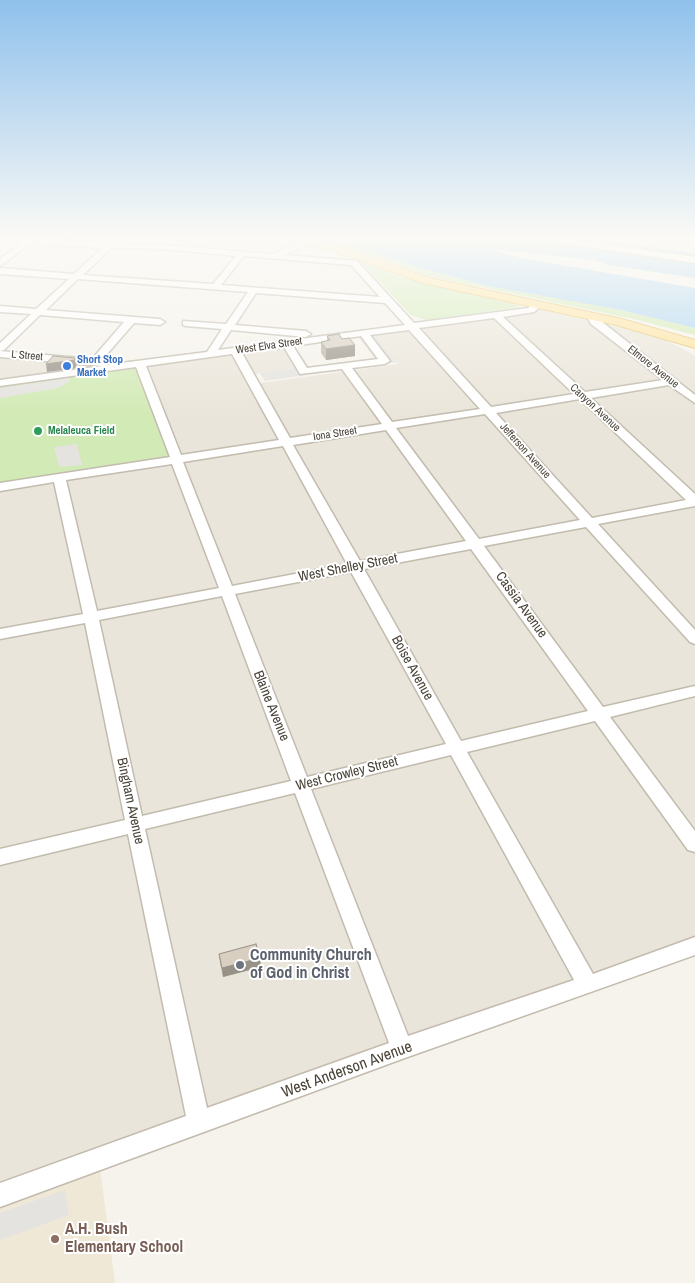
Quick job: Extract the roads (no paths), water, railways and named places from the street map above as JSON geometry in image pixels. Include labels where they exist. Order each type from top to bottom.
[{"type":"main road","points":[[509,299],[618,322],[695,344]]},
{"type":"main road","points":[[657,332],[695,351]]},
{"type":"street","points":[[0,348],[52,299]]},
{"type":"street","points":[[210,354],[248,299]]},
{"type":"street","points":[[372,299],[387,300]]},
{"type":"street","name":"Jefferson Avenue","points":[[387,300],[695,639]]},
{"type":"street","name":"West Elva Street","points":[[0,383],[496,315],[531,310],[541,306]]},
{"type":"street","points":[[0,309],[160,322]]},
{"type":"street","name":"Canyon Avenue","points":[[496,315],[695,502]]},
{"type":"street","name":"Elmore Avenue","points":[[592,317],[594,322],[695,400]]},
{"type":"street","points":[[95,362],[131,320]]},
{"type":"street","points":[[611,334],[611,326],[618,322]]},
{"type":"street","points":[[186,324],[326,338]]},
{"type":"street","points":[[286,343],[304,372],[385,361],[363,333]]},
{"type":"street","name":"Boise Avenue","points":[[235,350],[588,986]]},
{"type":"street","name":"L Street","points":[[0,354],[109,363],[110,368]]},
{"type":"street","name":"Blaine Avenue","points":[[140,364],[402,1049]]},
{"type":"street","name":"Cassia Avenue","points":[[345,366],[695,845]]},
{"type":"street","name":"Iona Street","points":[[0,487],[671,382]]},
{"type":"street","name":"Bingham Avenue","points":[[59,478],[199,1124]]},
{"type":"street","name":"West Shelley Street","points":[[0,634],[695,502]]},
{"type":"street","name":"West Crowley Street","points":[[0,857],[695,691]]},
{"type":"street","name":"West Anderson Avenue","points":[[0,1195],[402,1049],[588,986],[695,946]]},
{"type":"water","points":[[559,299],[695,299],[695,328],[621,310]]},
{"type":"place","name":"Short Stop Market","points":[[67,366]]},
{"type":"place","name":"Melaleuca Field","points":[[38,431]]},
{"type":"place","name":"Community Church of God in Christ","points":[[240,965]]},
{"type":"place","name":"A.H. Bush Elementary School","points":[[55,1239]]}]
